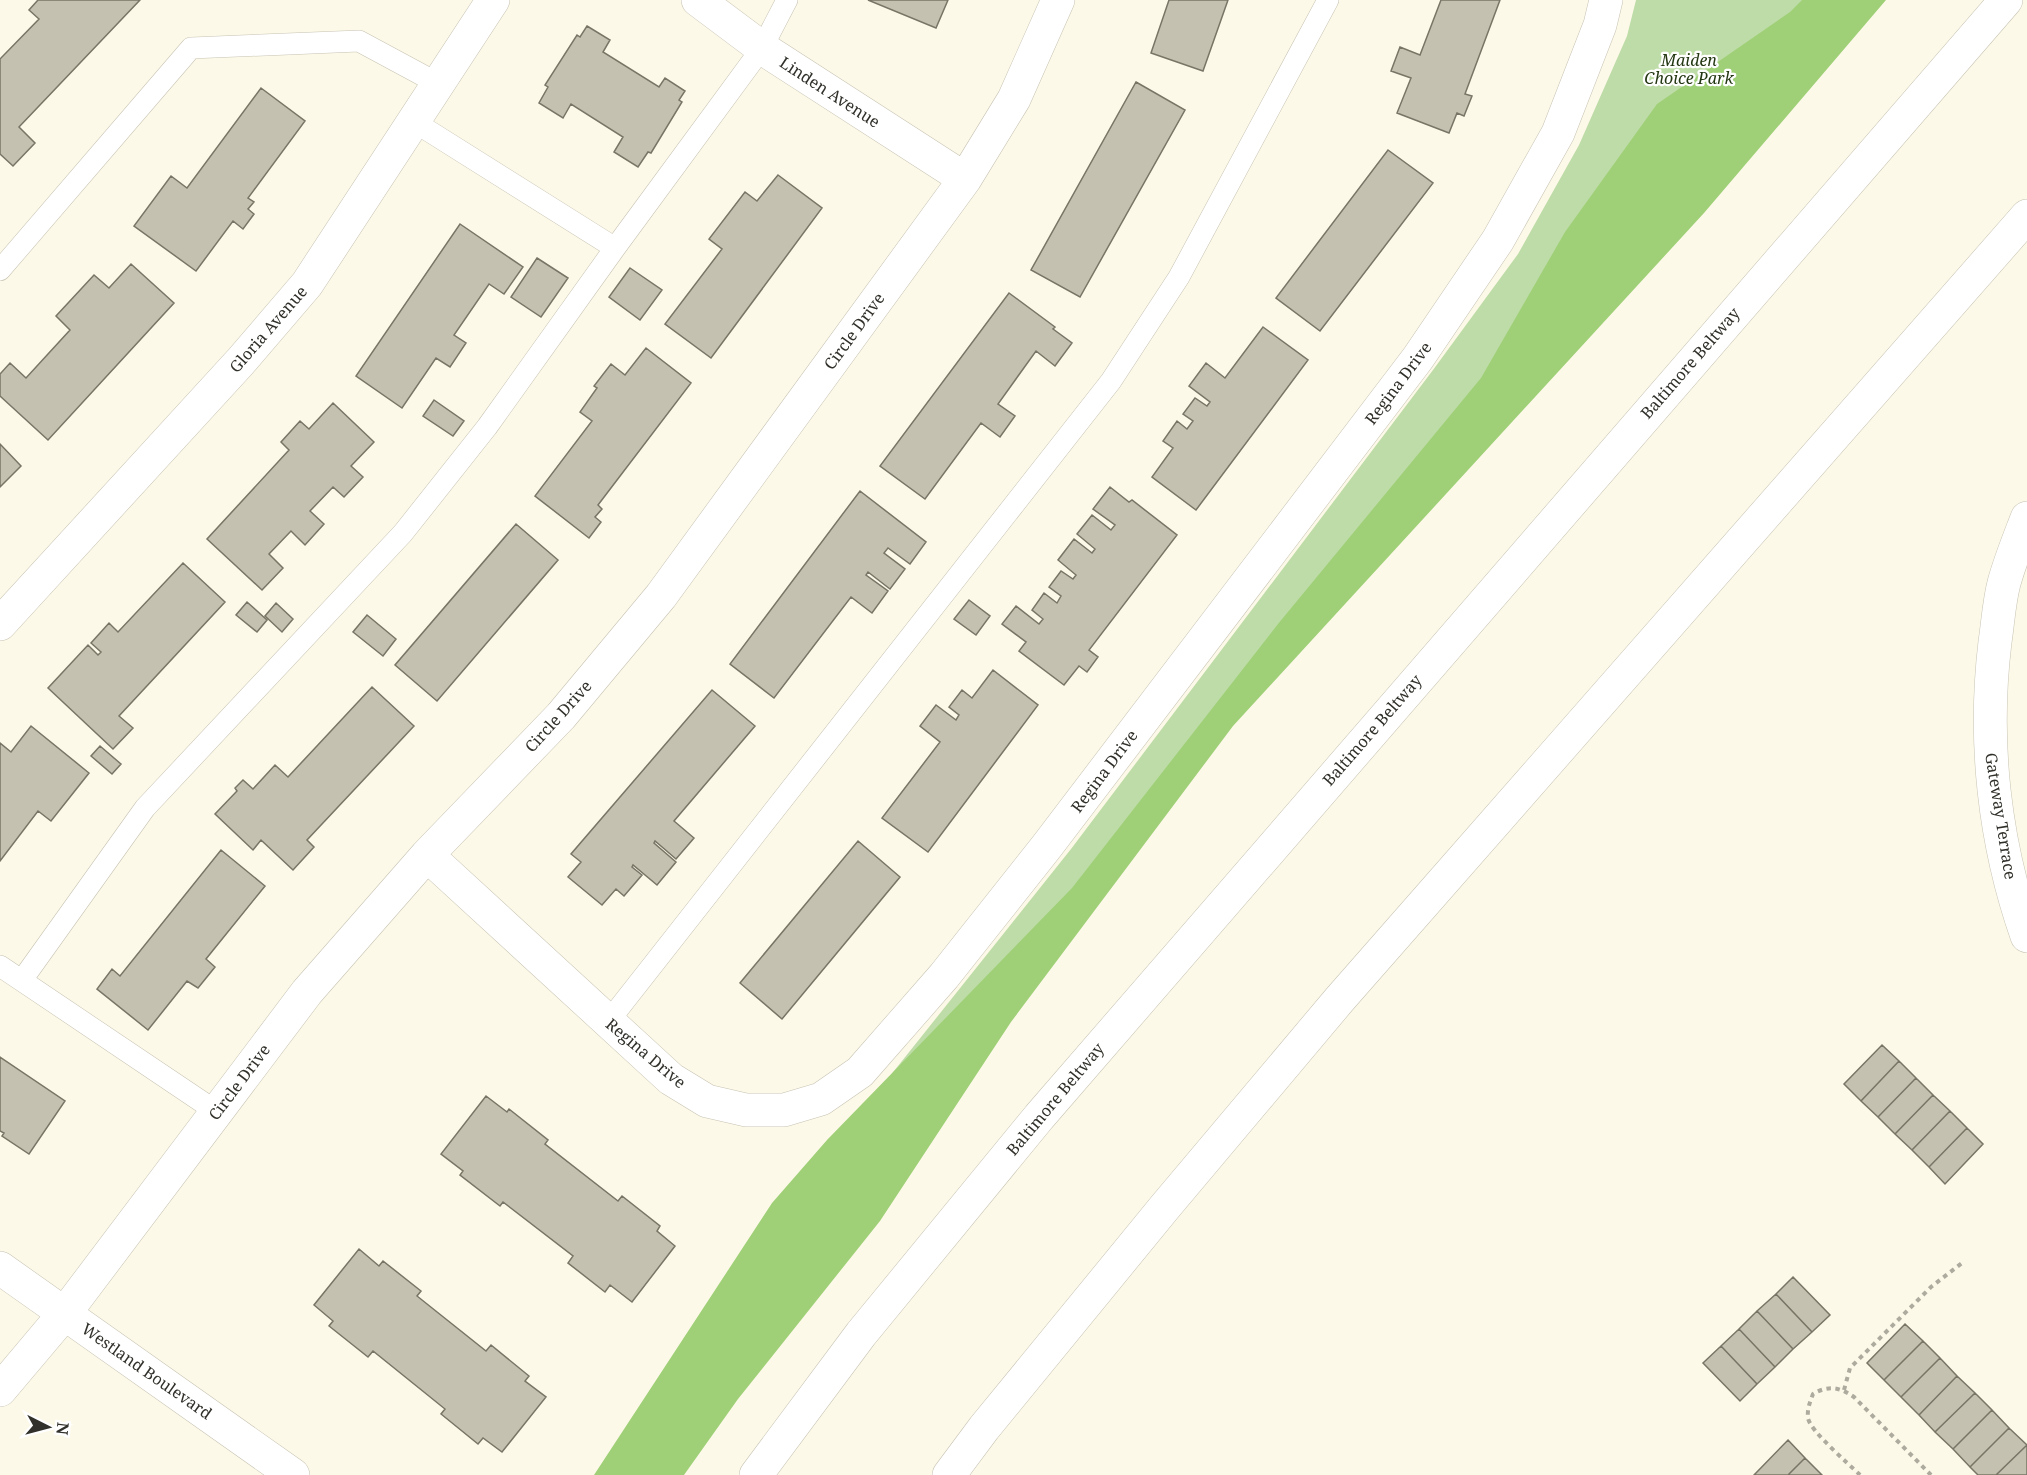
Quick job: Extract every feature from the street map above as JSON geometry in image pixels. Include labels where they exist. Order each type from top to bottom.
[{"type":"main road","name":"Gloria Avenue","points":[[0,624],[241,361],[307,284],[437,83],[494,0]]},
{"type":"main road","name":"Linden Avenue","points":[[698,0],[762,48],[965,179]]},
{"type":"main road","name":"Circle Drive","points":[[0,1390],[65,1313],[307,992],[427,855],[561,716],[661,596],[965,179],[1014,99],[1058,0]]},
{"type":"main road","name":"Regina Drive","points":[[427,855],[671,1078],[707,1101],[746,1110],[784,1110],[821,1099],[860,1072],[944,976],[1047,846],[1418,358],[1498,240],[1558,133],[1600,25],[1606,0]]},
{"type":"main road","points":[[1913,106],[1994,0]]},
{"type":"main road","name":"Baltimore Beltway","points":[[756,1475],[861,1334],[1039,1117],[2006,0]]},
{"type":"main road","points":[[949,1475],[984,1428],[1164,1208],[1339,1000],[2027,216]]},
{"type":"main road","name":"Gateway Terrace","points":[[2027,518],[2004,584],[1993,663],[1990,744],[2004,847],[2027,936]]},
{"type":"main road","name":"Westland Boulevard","points":[[0,1268],[292,1475]]},
{"type":"lane","points":[[22,981],[145,808],[403,533],[487,427],[762,48],[787,0]]},
{"type":"lane","points":[[608,1022],[1111,381],[1179,277],[1328,0]]},
{"type":"lane","points":[[0,270],[191,48],[359,41],[437,83]]},
{"type":"lane","points":[[413,121],[615,248]]},
{"type":"lane","points":[[0,966],[217,1112]]},
{"type":"path","points":[[1844,1390],[1850,1368],[1931,1287],[1962,1263]]},
{"type":"path","points":[[1860,1475],[1815,1430],[1808,1419],[1808,1408],[1813,1394],[1822,1389],[1844,1390],[1854,1397],[1931,1475]]},
{"type":"green space","name":"Maiden Choice Park","points":[[1636,0],[1838,0],[823,1190],[886,1081],[1071,849],[1518,254],[1579,145],[1627,36]]},
{"type":"green space","points":[[1802,0],[1886,0],[1704,213],[1233,726],[1011,1022],[880,1221],[738,1399],[684,1475],[594,1475],[772,1203],[827,1140],[1072,888],[1278,624],[1481,378],[1565,232],[1657,104],[1790,12]]},
{"type":"building","points":[[38,0],[140,0],[19,127],[35,143],[13,166],[0,154],[0,59],[39,19],[29,10]]},
{"type":"building","points":[[868,0],[948,0],[936,28]]},
{"type":"building","points":[[1169,0],[1228,0],[1203,71],[1151,53]]},
{"type":"building","points":[[1441,0],[1500,0],[1465,94],[1472,96],[1464,116],[1457,113],[1449,133],[1397,113],[1411,78],[1391,71],[1400,47],[1420,55]]},
{"type":"building","points":[[587,26],[610,40],[603,52],[659,87],[665,78],[685,91],[679,100],[682,102],[651,153],[648,152],[638,167],[614,152],[623,137],[571,104],[563,118],[539,103],[548,87],[545,85],[577,35],[580,37]]},
{"type":"building","points":[[1136,82],[1185,110],[1080,297],[1031,270]]},
{"type":"building","points":[[261,88],[305,121],[248,198],[254,202],[248,209],[254,214],[243,229],[233,221],[196,271],[134,226],[171,176],[187,188]]},
{"type":"building","points":[[1388,150],[1433,183],[1320,331],[1276,298]]},
{"type":"building","points":[[778,175],[822,208],[711,358],[665,324],[722,249],[709,239],[745,192],[757,201]]},
{"type":"building","points":[[460,224],[523,267],[504,294],[489,284],[454,335],[466,343],[450,367],[436,358],[402,408],[356,376]]},
{"type":"building","points":[[537,258],[568,278],[541,317],[511,297]]},
{"type":"building","points":[[131,264],[174,303],[48,440],[0,396],[0,374],[10,363],[26,378],[70,330],[56,316],[94,275],[109,288]]},
{"type":"building","points":[[630,268],[662,290],[640,320],[609,297]]},
{"type":"building","points":[[1009,293],[1055,327],[1053,329],[1072,343],[1055,366],[1036,351],[998,404],[1015,416],[1000,437],[981,423],[925,499],[880,466]]},
{"type":"building","points":[[1263,327],[1308,360],[1196,510],[1152,477],[1173,448],[1163,441],[1177,421],[1187,429],[1193,421],[1183,414],[1195,398],[1207,406],[1210,402],[1189,386],[1206,363],[1225,378]]},
{"type":"building","points":[[646,348],[691,383],[598,505],[602,509],[595,517],[601,522],[589,538],[535,496],[592,421],[580,412],[597,388],[594,386],[611,364],[625,375]]},
{"type":"building","points":[[434,400],[464,421],[453,436],[423,416]]},
{"type":"building","points":[[333,403],[374,442],[351,466],[363,477],[344,497],[333,487],[310,511],[324,524],[305,545],[291,531],[269,554],[283,568],[262,590],[207,539],[289,450],[281,442],[300,421],[309,429]]},
{"type":"building","points":[[0,444],[21,466],[0,487]]},
{"type":"building","points":[[1110,487],[1129,502],[1132,500],[1177,535],[1089,650],[1098,657],[1087,672],[1079,666],[1064,685],[1019,651],[1026,642],[1002,624],[1016,606],[1039,624],[1043,619],[1032,610],[1044,593],[1057,603],[1061,596],[1049,587],[1061,571],[1073,579],[1076,575],[1058,560],[1074,539],[1092,553],[1095,549],[1077,534],[1092,515],[1111,530],[1115,525],[1093,509]]},
{"type":"building","points":[[860,491],[926,542],[910,564],[888,548],[884,553],[905,569],[890,589],[868,572],[866,575],[888,591],[872,613],[851,597],[774,698],[730,664]]},
{"type":"building","points":[[516,524],[558,560],[437,701],[395,665]]},
{"type":"building","points":[[183,563],[225,602],[119,716],[133,728],[113,749],[48,688],[88,645],[98,655],[101,652],[91,643],[109,623],[118,632]]},
{"type":"building","points":[[969,600],[990,616],[976,635],[954,619]]},
{"type":"building","points":[[247,602],[267,620],[257,632],[236,615]]},
{"type":"building","points":[[276,603],[293,619],[282,632],[265,616]]},
{"type":"building","points":[[367,615],[396,639],[383,656],[353,632]]},
{"type":"building","points":[[993,670],[1038,705],[928,852],[882,818],[940,742],[920,726],[936,705],[956,720],[959,715],[949,707],[962,690],[972,698]]},
{"type":"building","points":[[372,687],[414,726],[307,840],[314,847],[293,870],[261,840],[253,850],[215,814],[237,791],[235,788],[243,780],[253,789],[275,765],[288,777]]},
{"type":"building","points":[[712,690],[755,726],[674,821],[694,838],[676,859],[655,841],[654,843],[676,862],[657,885],[633,865],[632,867],[642,875],[624,896],[616,889],[602,905],[568,877],[581,862],[571,854]]},
{"type":"building","points":[[31,726],[89,773],[51,821],[38,811],[0,861],[0,743],[11,752]]},
{"type":"building","points":[[100,746],[121,764],[112,774],[91,756]]},
{"type":"building","points":[[858,841],[900,877],[782,1019],[740,983]]},
{"type":"building","points":[[221,850],[265,886],[206,959],[215,967],[198,988],[187,981],[148,1030],[97,989],[112,969],[120,976]]},
{"type":"building","points":[[1882,1045],[1899,1061],[1861,1101],[1844,1084]]},
{"type":"building","points":[[0,1057],[65,1101],[29,1154],[2,1136],[4,1133],[0,1131]]},
{"type":"building","points":[[1899,1061],[1916,1078],[1878,1117],[1861,1101]]},
{"type":"building","points":[[1916,1078],[1933,1095],[1895,1134],[1878,1117]]},
{"type":"building","points":[[1933,1095],[1950,1111],[1912,1150],[1895,1134]]},
{"type":"building","points":[[486,1096],[507,1112],[509,1109],[548,1140],[545,1144],[618,1201],[622,1196],[660,1226],[657,1231],[675,1246],[632,1302],[610,1285],[605,1292],[568,1263],[573,1256],[503,1202],[500,1206],[460,1175],[463,1171],[441,1154]]},
{"type":"building","points":[[1950,1111],[1967,1128],[1929,1167],[1912,1150]]},
{"type":"building","points":[[1967,1128],[1983,1144],[1945,1184],[1929,1167]]},
{"type":"building","points":[[359,1249],[379,1266],[383,1261],[421,1291],[417,1296],[486,1351],[491,1345],[529,1376],[525,1381],[546,1397],[502,1452],[483,1438],[478,1444],[441,1414],[445,1409],[373,1351],[368,1357],[329,1326],[333,1321],[314,1305]]},
{"type":"building","points":[[1793,1277],[1830,1315],[1812,1332],[1776,1294]]},
{"type":"building","points":[[1776,1294],[1812,1332],[1793,1349],[1757,1311]]},
{"type":"building","points":[[1757,1311],[1793,1349],[1775,1367],[1739,1329]]},
{"type":"building","points":[[1905,1324],[1923,1341],[1884,1380],[1867,1363]]},
{"type":"building","points":[[1739,1329],[1775,1367],[1757,1384],[1721,1346]]},
{"type":"building","points":[[1923,1341],[1940,1358],[1901,1397],[1884,1380]]},
{"type":"building","points":[[1721,1346],[1757,1384],[1740,1401],[1703,1363]]},
{"type":"building","points":[[1940,1358],[1957,1376],[1919,1415],[1901,1397]]},
{"type":"building","points":[[1957,1376],[1975,1393],[1935,1432],[1919,1415]]},
{"type":"building","points":[[1975,1393],[1992,1410],[1953,1449],[1935,1432]]},
{"type":"building","points":[[1992,1410],[2009,1428],[1970,1467],[1953,1449]]},
{"type":"building","points":[[2009,1428],[2027,1445],[1996,1475],[1978,1475],[1970,1467]]},
{"type":"building","points":[[1788,1440],[1805,1458],[1788,1475],[1754,1475]]},
{"type":"building","points":[[2027,1445],[2027,1475],[1996,1475]]},
{"type":"building","points":[[1805,1458],[1822,1475],[1788,1475]]}]
